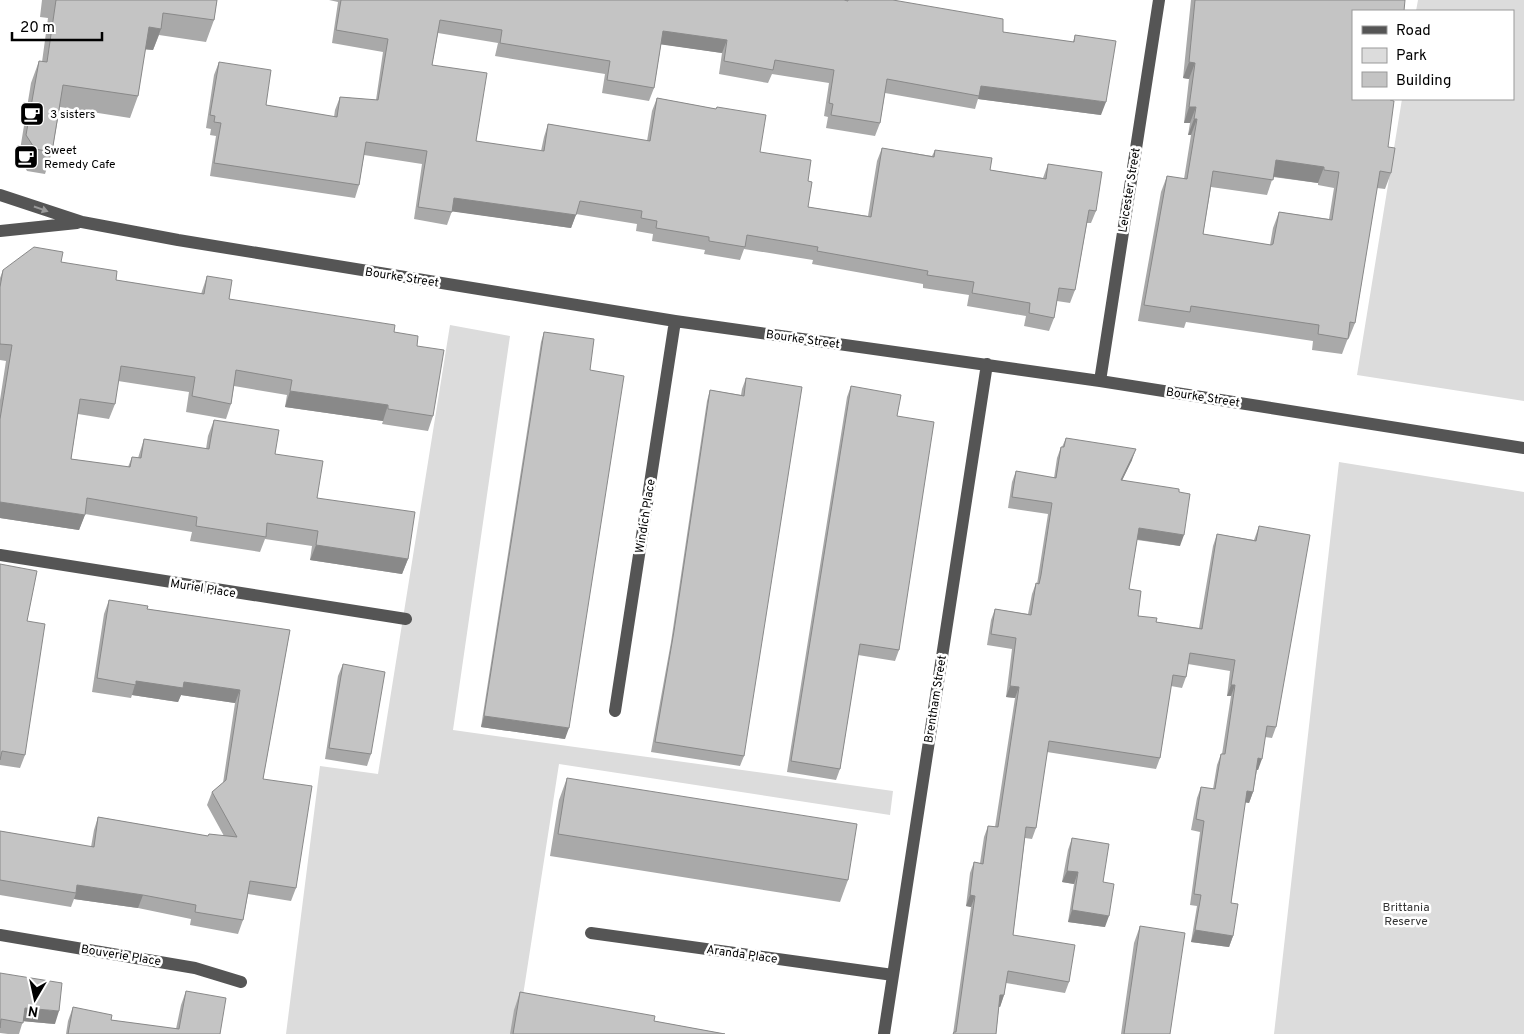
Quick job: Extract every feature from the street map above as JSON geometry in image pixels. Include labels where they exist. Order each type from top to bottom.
[{"type":"street","name":"Leicester Street","points":[[1100,380],[1159,0]]},
{"type":"street","name":"Bourke Street","points":[[0,195],[82,222],[674,321],[1100,380],[1524,448]]},
{"type":"street","name":"Bourke Street","points":[[0,232],[82,222]]},
{"type":"street","name":"Windich Place","points":[[615,711],[674,321]]},
{"type":"street","name":"Brentham Street","points":[[884,1034],[987,364]]},
{"type":"street","name":"Muriel Place","points":[[0,555],[406,619]]},
{"type":"street","name":"Aranda Place","points":[[591,933],[893,975]]},
{"type":"street","name":"Bouverie Place","points":[[0,935],[195,968],[241,982]]},
{"type":"green space","points":[[1418,0],[1524,0],[1524,401],[1357,375],[1402,100],[1514,100],[1514,10],[1416,10]]},
{"type":"green space","points":[[450,325],[510,336],[453,730],[893,791],[890,815],[559,764],[517,1034],[286,1034],[320,766],[378,774]]},
{"type":"green space","name":"Brittania Reserve","points":[[1339,462],[1524,492],[1524,1034],[1274,1034]]},
{"type":"building","points":[[56,0],[217,0],[214,20],[163,13],[161,29],[149,27],[138,96],[63,85],[52,152],[35,149],[26,135],[39,61],[47,62]]},
{"type":"building","points":[[341,0],[893,0],[1003,19],[1003,32],[1074,42],[1075,35],[1116,41],[1106,102],[981,86],[979,96],[887,79],[880,123],[831,115],[833,104],[829,103],[834,70],[775,60],[773,70],[724,61],[727,40],[663,31],[654,88],[607,80],[610,61],[500,43],[502,30],[440,20],[432,65],[487,73],[476,141],[544,151],[548,124],[650,141],[657,98],[716,109],[717,107],[766,115],[760,152],[811,160],[808,181],[812,182],[808,207],[871,217],[882,148],[934,157],[935,150],[992,158],[990,170],[1046,179],[1048,164],[1102,172],[1096,211],[1089,210],[1075,290],[1059,288],[1054,318],[1029,313],[1030,303],[972,293],[974,282],[927,275],[928,271],[817,251],[818,247],[747,235],[745,247],[709,241],[709,237],[656,228],[657,221],[641,218],[642,211],[580,201],[576,215],[454,198],[452,212],[418,207],[427,151],[366,142],[359,185],[214,163],[221,123],[214,122],[215,116],[210,115],[219,62],[271,70],[266,105],[337,117],[340,97],[378,100],[388,39],[336,30]]},
{"type":"building","points":[[1195,0],[1405,0],[1404,10],[1352,10],[1352,100],[1394,101],[1388,147],[1395,148],[1391,173],[1380,171],[1355,323],[1350,322],[1348,339],[1318,334],[1319,325],[1191,306],[1190,312],[1144,305],[1167,176],[1187,179],[1197,119],[1194,119],[1196,107],[1189,107],[1195,63],[1189,62]],"holes":[[[1276,160],[1324,167],[1324,170],[1339,172],[1332,220],[1279,212],[1273,244],[1271,245],[1203,234],[1213,171],[1273,180]]]},
{"type":"building","points":[[34,247],[63,252],[61,262],[117,271],[116,280],[204,294],[207,276],[232,280],[229,299],[395,325],[394,332],[418,336],[417,346],[444,350],[433,416],[388,409],[388,405],[290,391],[292,380],[236,370],[231,404],[192,396],[195,377],[121,366],[115,404],[80,399],[71,459],[130,467],[132,457],[141,458],[144,439],[209,449],[214,420],[279,430],[275,454],[323,461],[317,498],[415,512],[408,559],[316,545],[318,531],[267,523],[266,537],[196,526],[197,517],[87,498],[85,515],[0,502],[0,419],[12,345],[0,344],[0,287],[3,270]]},
{"type":"building","points":[[544,332],[594,339],[590,370],[624,376],[569,728],[484,716]]},
{"type":"building","points":[[746,378],[802,387],[744,756],[655,742],[674,631],[710,390],[744,396]]},
{"type":"building","points":[[851,386],[901,395],[897,416],[934,422],[899,650],[860,644],[840,769],[791,761]]},
{"type":"building","points":[[1066,438],[1136,449],[1121,480],[1179,489],[1179,492],[1190,494],[1184,535],[1139,528],[1129,589],[1141,591],[1138,616],[1157,618],[1156,622],[1202,629],[1217,534],[1256,541],[1259,526],[1310,535],[1276,727],[1267,726],[1262,759],[1258,758],[1253,792],[1247,791],[1231,903],[1238,904],[1233,936],[1195,930],[1201,895],[1194,894],[1204,821],[1196,819],[1201,787],[1215,789],[1221,754],[1225,754],[1235,685],[1231,685],[1235,660],[1190,653],[1186,677],[1173,675],[1160,758],[1049,741],[1036,828],[1026,827],[1013,935],[1075,945],[1069,982],[1008,971],[1004,995],[1000,995],[996,1034],[953,1034],[956,1032],[975,896],[970,895],[974,862],[983,864],[988,826],[998,827],[1019,687],[1010,686],[1016,638],[991,634],[995,609],[1031,615],[1036,583],[1039,584],[1041,575],[1052,503],[1012,497],[1016,471],[1056,478],[1061,447],[1064,447]]},
{"type":"building","points":[[0,564],[37,571],[27,621],[45,624],[25,755],[2,751],[0,760]]},
{"type":"building","points":[[109,600],[148,606],[147,609],[290,630],[263,779],[312,786],[296,888],[250,881],[243,920],[195,912],[196,905],[143,895],[77,885],[76,893],[0,880],[0,831],[94,847],[98,817],[208,836],[209,834],[237,837],[212,792],[226,780],[240,690],[184,682],[183,688],[136,681],[136,685],[97,678]]},
{"type":"building","points":[[343,664],[385,672],[371,754],[329,748]]},
{"type":"building","points":[[567,778],[857,824],[848,880],[558,834]]},
{"type":"building","points":[[1072,838],[1109,844],[1103,882],[1114,884],[1109,916],[1072,910],[1078,872],[1067,871]]},
{"type":"building","points":[[1140,926],[1185,933],[1170,1034],[1124,1034]]},
{"type":"building","points":[[0,973],[62,983],[59,1011],[25,1008],[23,1023],[1,1019],[0,1028]]},
{"type":"building","points":[[186,991],[226,998],[220,1034],[68,1034],[73,1007],[112,1015],[111,1020],[179,1029]]},
{"type":"building","points":[[520,992],[655,1016],[654,1021],[725,1034],[513,1034]]},
{"type":"place","name":"3 sisters","points":[[32,114]]},
{"type":"place","name":"Sweet Remedy Cafe","points":[[26,157]]}]
